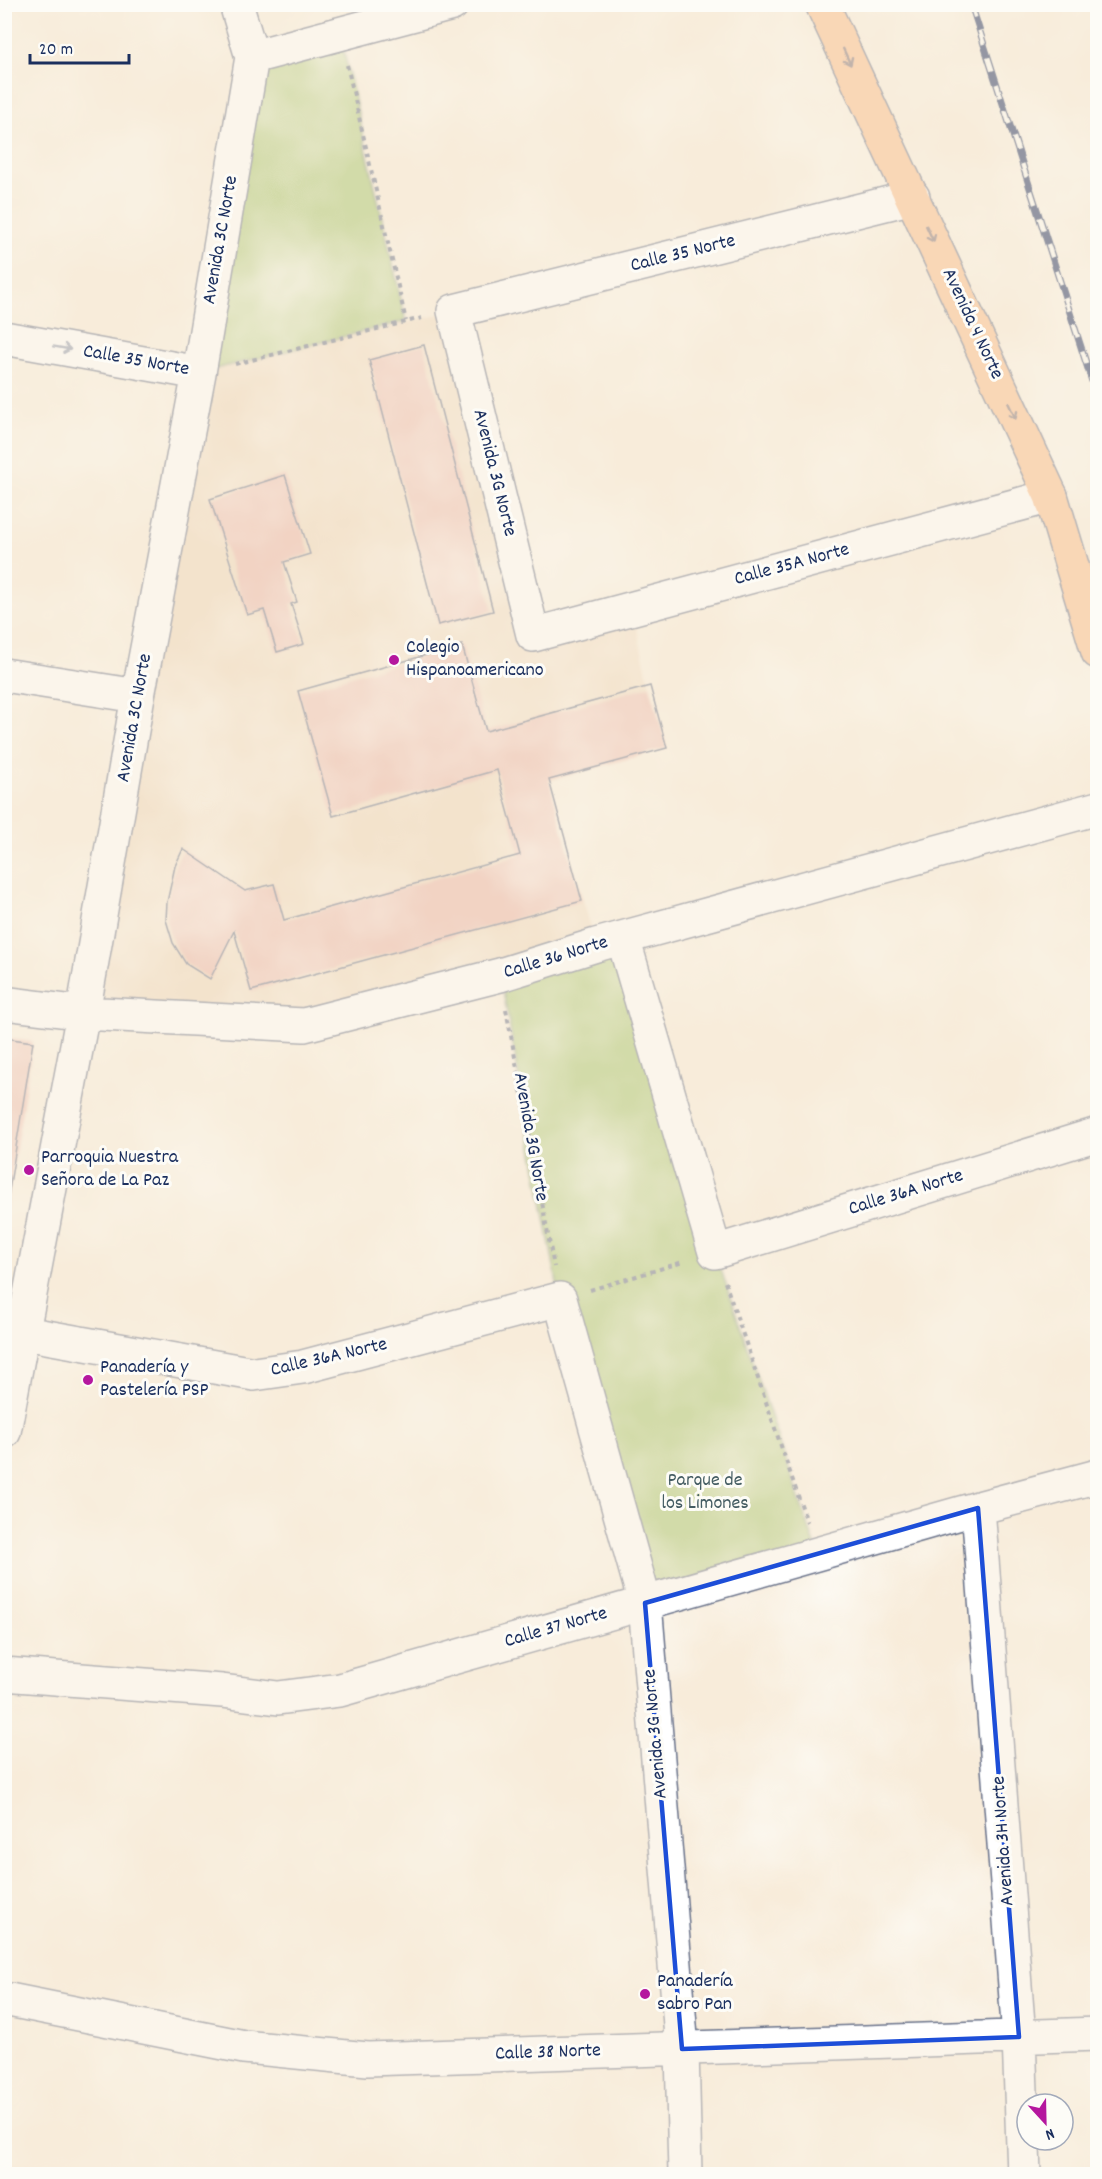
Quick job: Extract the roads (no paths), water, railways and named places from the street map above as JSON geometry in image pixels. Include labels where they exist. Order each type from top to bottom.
[{"type":"main road","name":"Avenida 4 Norte","points":[[822,4],[1051,496],[1098,652]]},
{"type":"street","name":"Avenida 3C Norte","points":[[4,1432],[199,373],[252,57],[236,4]]},
{"type":"street","points":[[252,57],[452,4]]},
{"type":"street","name":"Calle 35 Norte","points":[[454,311],[913,197]]},
{"type":"street","name":"Avenida 3G Norte","points":[[454,311],[533,634]]},
{"type":"street","name":"Calle 35 Norte","points":[[4,338],[199,373]]},
{"type":"street","name":"Calle 35A Norte","points":[[533,634],[1051,496]]},
{"type":"street","points":[[4,675],[138,696]]},
{"type":"street","name":"Calle 36 Norte","points":[[4,1003],[82,1013],[304,1025],[500,975],[622,938],[1098,808]]},
{"type":"street","name":"Calle 36A Norte","points":[[622,938],[713,1247],[1098,1134]]},
{"type":"street","name":"Avenida 3G Norte","points":[[561,1302],[645,1603],[682,2049],[685,2175]]},
{"type":"street","name":"Calle 36A Norte","points":[[24,1333],[254,1374],[303,1367],[561,1302]]},
{"type":"street","name":"Calle 37 Norte","points":[[4,1674],[222,1690],[278,1698],[340,1690],[978,1508],[1098,1476]]},
{"type":"street","name":"Avenida 3H Norte","points":[[978,1508],[1019,2037],[1024,2175]]},
{"type":"street","name":"Calle 38 Norte","points":[[4,1999],[244,2047],[368,2059],[1098,2034]]},
{"type":"railway","points":[[971,4],[1098,400]]},
{"type":"place","name":"Colegio Hispanoamericano","points":[[394,660]]},
{"type":"place","name":"Parroquia Nuestra Señora de La Paz","points":[[29,1170]]},
{"type":"place","name":"Panadería y Pastelería PSP","points":[[88,1380]]},
{"type":"place","name":"Panadería sabro Pan","points":[[645,1994]]},
{"type":"park label","name":"Parque de los Limones","points":[[705,1492]]}]
